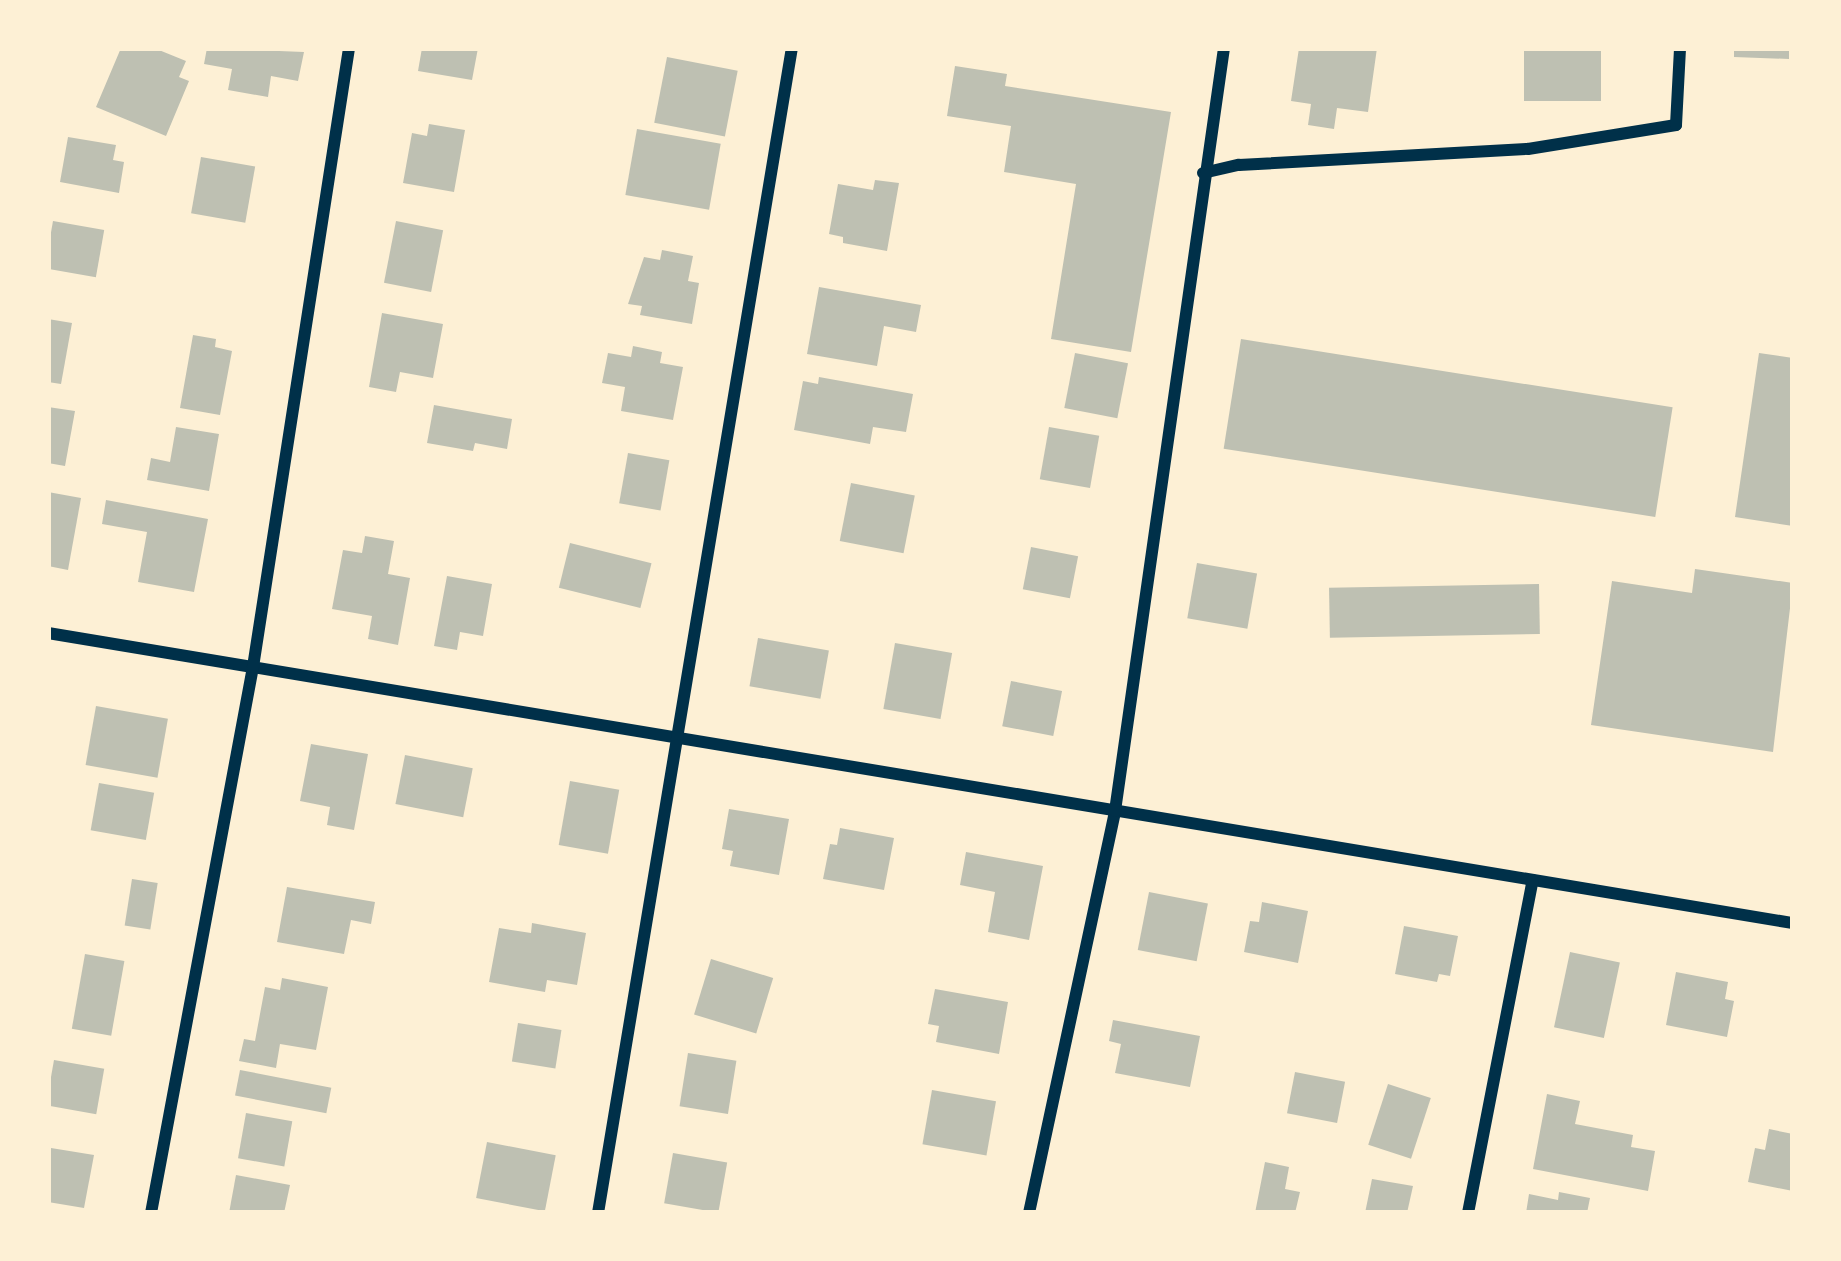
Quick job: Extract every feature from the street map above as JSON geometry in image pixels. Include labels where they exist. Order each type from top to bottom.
[{"type":"street","points":[[152,1213],[253,668],[349,48]]},
{"type":"street","points":[[598,1213],[792,48]]},
{"type":"street","points":[[1029,1213],[1115,811],[1203,173],[1225,48]]},
{"type":"street","points":[[1203,173],[1240,165],[1528,149],[1676,125],[1680,48]]},
{"type":"street","points":[[48,633],[1793,923]]},
{"type":"street","points":[[1468,1213],[1533,880]]},
{"type":"building","points":[[121,48],[154,48],[186,61],[179,77],[189,81],[166,136],[96,107]]},
{"type":"building","points":[[207,48],[304,52],[298,81],[271,76],[268,97],[228,90],[232,69],[204,64]]},
{"type":"building","points":[[422,48],[478,48],[472,80],[418,71]]},
{"type":"building","points":[[1299,48],[1377,48],[1368,112],[1337,108],[1334,129],[1308,125],[1311,104],[1291,101]]},
{"type":"building","points":[[1524,48],[1601,48],[1601,101],[1524,101]]},
{"type":"building","points":[[1734,48],[1789,48],[1789,59],[1734,57]]},
{"type":"building","points":[[667,57],[738,71],[725,137],[654,123]]},
{"type":"building","points":[[955,66],[1007,74],[1005,86],[1171,112],[1131,352],[1051,339],[1076,184],[1004,172],[1011,126],[947,116]]},
{"type":"building","points":[[429,124],[465,130],[454,192],[403,183],[412,133],[427,136]]},
{"type":"building","points":[[637,129],[721,144],[709,210],[625,195]]},
{"type":"building","points":[[68,137],[116,145],[113,160],[124,162],[119,193],[60,182]]},
{"type":"building","points":[[201,157],[255,167],[245,223],[191,213]]},
{"type":"building","points":[[875,180],[899,183],[887,251],[843,243],[843,237],[829,234],[838,184],[873,190]]},
{"type":"building","points":[[53,221],[104,230],[96,277],[48,269]]},
{"type":"building","points":[[396,221],[443,230],[431,292],[384,283]]},
{"type":"building","points":[[662,250],[693,256],[688,281],[699,283],[692,324],[640,315],[642,306],[628,304],[644,257],[660,260]]},
{"type":"building","points":[[819,287],[921,305],[916,332],[884,326],[877,366],[807,354]]},
{"type":"building","points":[[382,313],[443,324],[433,378],[400,372],[396,392],[369,387]]},
{"type":"building","points":[[48,319],[72,323],[61,384],[48,382]]},
{"type":"building","points":[[193,335],[216,339],[215,347],[232,351],[220,415],[180,408]]},
{"type":"building","points":[[1241,339],[1673,407],[1655,517],[1224,449]]},
{"type":"building","points":[[633,346],[662,352],[660,363],[683,367],[673,420],[621,411],[625,387],[602,383],[608,353],[631,357]]},
{"type":"building","points":[[1075,353],[1128,363],[1117,418],[1064,408]]},
{"type":"building","points":[[1759,353],[1793,358],[1793,526],[1735,517]]},
{"type":"building","points":[[819,377],[913,394],[906,432],[873,427],[870,444],[794,430],[803,381],[818,384]]},
{"type":"building","points":[[434,405],[512,419],[507,449],[475,443],[473,451],[427,443]]},
{"type":"building","points":[[48,407],[75,411],[65,466],[48,463]]},
{"type":"building","points":[[176,427],[219,434],[209,491],[147,480],[151,458],[170,462]]},
{"type":"building","points":[[1049,427],[1099,436],[1090,488],[1040,479]]},
{"type":"building","points":[[628,453],[669,460],[661,511],[619,503]]},
{"type":"building","points":[[851,483],[915,495],[904,553],[840,541]]},
{"type":"building","points":[[48,492],[81,498],[68,570],[48,566]]},
{"type":"building","points":[[106,500],[208,519],[194,592],[138,582],[147,532],[102,524]]},
{"type":"building","points":[[365,536],[394,541],[388,574],[410,578],[398,645],[368,639],[372,616],[332,609],[343,550],[362,553]]},
{"type":"building","points":[[570,543],[652,563],[640,608],[559,588]]},
{"type":"building","points":[[1031,547],[1078,556],[1070,598],[1023,589]]},
{"type":"building","points":[[1197,563],[1257,574],[1247,629],[1187,618]]},
{"type":"building","points":[[1695,569],[1793,583],[1773,752],[1591,725],[1612,581],[1692,593]]},
{"type":"building","points":[[447,576],[492,584],[483,636],[460,632],[457,650],[434,646]]},
{"type":"building","points":[[1539,584],[1540,634],[1330,638],[1329,588]]},
{"type":"building","points":[[758,638],[829,651],[820,699],[749,686]]},
{"type":"building","points":[[895,643],[952,653],[940,719],[883,709]]},
{"type":"building","points":[[1011,681],[1062,691],[1053,736],[1002,726]]},
{"type":"building","points":[[96,706],[168,719],[157,778],[86,765]]},
{"type":"building","points":[[311,744],[368,754],[354,830],[327,825],[330,807],[300,801]]},
{"type":"building","points":[[405,755],[473,768],[463,817],[395,804]]},
{"type":"building","points":[[570,781],[619,790],[608,854],[559,845]]},
{"type":"building","points":[[99,783],[154,793],[146,840],[91,830]]},
{"type":"building","points":[[729,809],[789,819],[779,875],[730,866],[733,851],[722,849]]},
{"type":"building","points":[[840,828],[894,838],[884,890],[823,879],[830,844],[837,845]]},
{"type":"building","points":[[966,852],[1043,866],[1029,940],[988,932],[995,892],[960,885]]},
{"type":"building","points":[[132,879],[158,883],[150,929],[125,925]]},
{"type":"building","points":[[287,887],[375,902],[371,924],[351,920],[344,954],[277,942]]},
{"type":"building","points":[[1149,892],[1208,903],[1197,961],[1138,950]]},
{"type":"building","points":[[1262,902],[1308,911],[1298,963],[1244,952],[1250,921],[1259,922]]},
{"type":"building","points":[[532,923],[586,933],[577,985],[547,980],[545,992],[489,982],[499,928],[531,933]]},
{"type":"building","points":[[1404,926],[1458,936],[1450,976],[1439,974],[1437,982],[1395,974]]},
{"type":"building","points":[[1570,952],[1620,963],[1604,1038],[1554,1027]]},
{"type":"building","points":[[85,954],[124,961],[111,1036],[72,1029]]},
{"type":"building","points":[[711,959],[773,978],[756,1033],[694,1014]]},
{"type":"building","points":[[1676,972],[1728,982],[1725,999],[1734,1001],[1727,1037],[1666,1025]]},
{"type":"building","points":[[282,978],[328,987],[316,1050],[280,1044],[276,1068],[239,1061],[244,1039],[255,1041],[265,987],[280,990]]},
{"type":"building","points":[[935,989],[1008,1002],[999,1054],[936,1042],[939,1026],[928,1024]]},
{"type":"building","points":[[1113,1020],[1200,1036],[1190,1087],[1115,1073],[1121,1044],[1109,1041]]},
{"type":"building","points":[[518,1023],[561,1030],[555,1068],[512,1062]]},
{"type":"building","points":[[688,1053],[736,1061],[728,1114],[680,1106]]},
{"type":"building","points":[[54,1060],[104,1069],[96,1114],[48,1106]]},
{"type":"building","points":[[240,1070],[331,1088],[326,1113],[235,1096]]},
{"type":"building","points":[[1295,1072],[1345,1082],[1337,1123],[1287,1113]]},
{"type":"building","points":[[1388,1084],[1431,1098],[1411,1159],[1368,1145]]},
{"type":"building","points":[[932,1090],[996,1101],[986,1155],[922,1144]]},
{"type":"building","points":[[1547,1094],[1580,1101],[1575,1124],[1633,1135],[1631,1147],[1655,1151],[1648,1191],[1533,1169]]},
{"type":"building","points":[[246,1113],[292,1121],[284,1166],[238,1158]]},
{"type":"building","points":[[1769,1129],[1793,1134],[1793,1191],[1748,1182],[1755,1148],[1765,1150]]},
{"type":"building","points":[[487,1142],[556,1155],[545,1211],[476,1198]]},
{"type":"building","points":[[51,1148],[94,1155],[84,1208],[48,1202]]},
{"type":"building","points":[[673,1153],[727,1163],[718,1213],[664,1203]]},
{"type":"building","points":[[1265,1162],[1289,1167],[1285,1189],[1300,1192],[1295,1213],[1255,1213]]},
{"type":"building","points":[[236,1175],[290,1185],[284,1213],[229,1213]]},
{"type":"building","points":[[1372,1179],[1413,1186],[1407,1213],[1365,1213]]},
{"type":"building","points":[[1559,1192],[1590,1198],[1587,1213],[1526,1213],[1529,1194],[1558,1200]]}]
